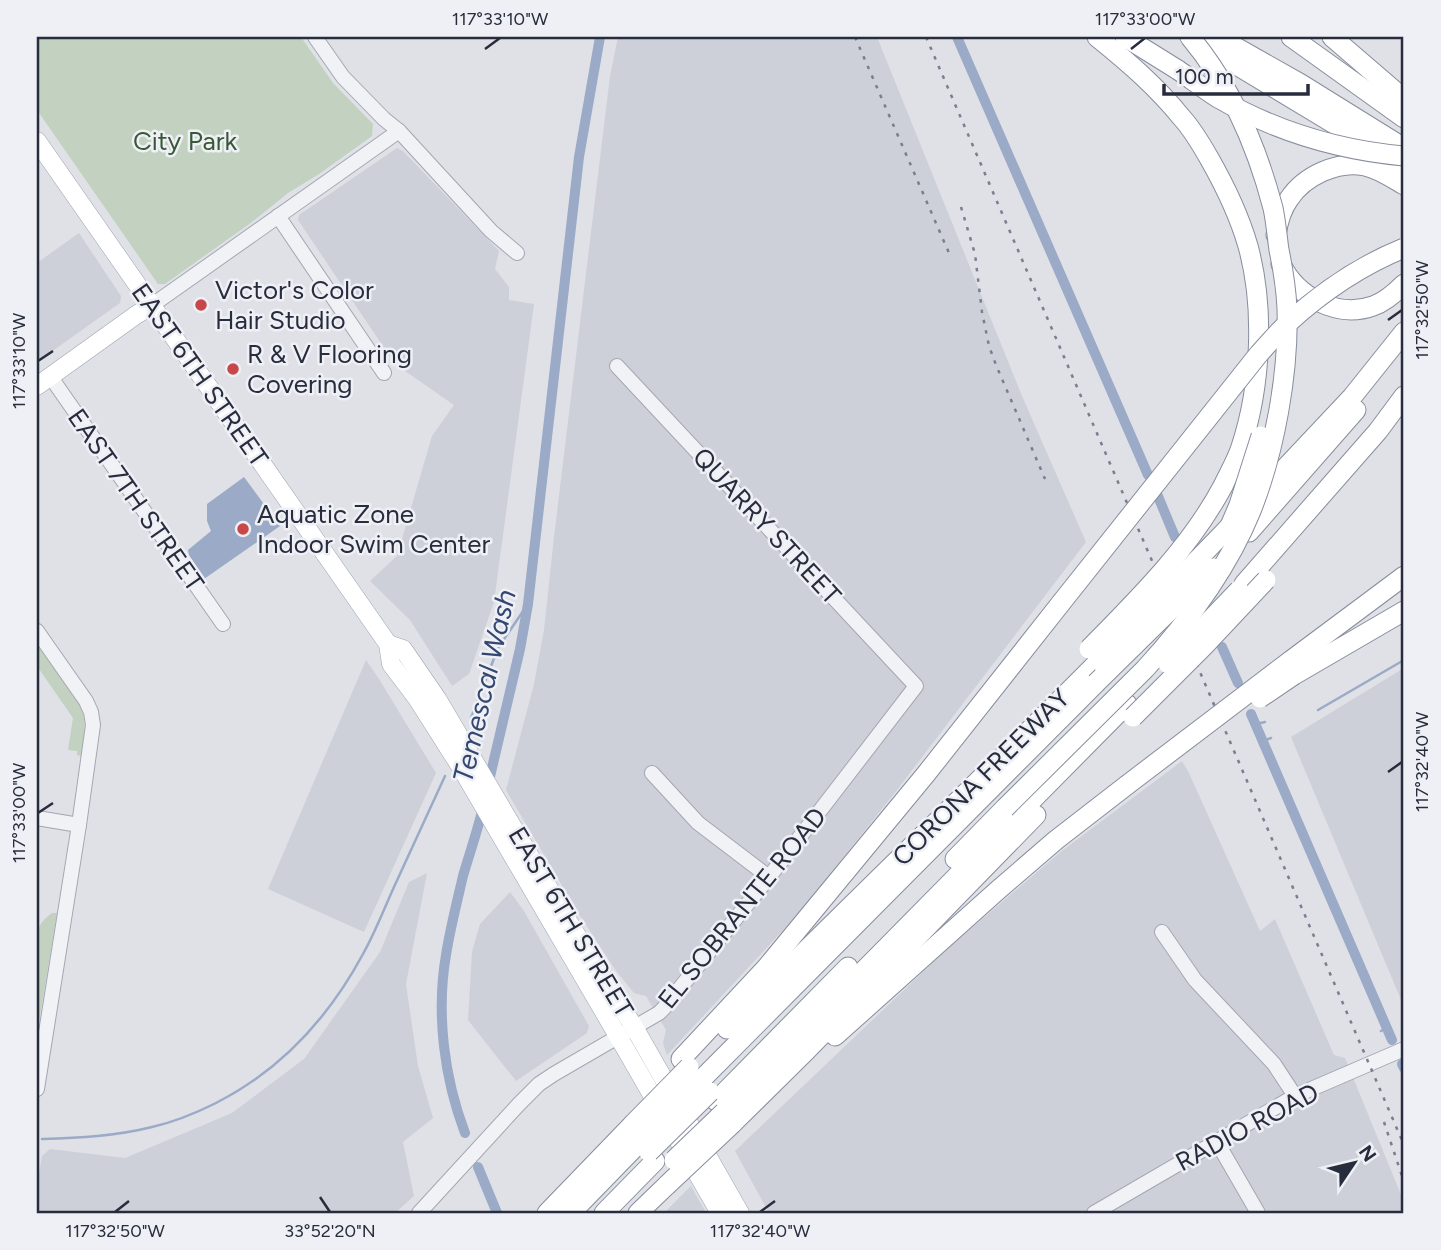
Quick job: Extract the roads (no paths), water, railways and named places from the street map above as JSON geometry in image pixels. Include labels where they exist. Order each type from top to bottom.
[{"type":"highway","points":[[1094,655],[1167,566],[1206,514],[1223,486],[1241,449],[1251,412],[1259,330],[1256,289],[1248,248],[1221,178],[1184,120],[1130,63],[1097,37]]},
{"type":"highway","points":[[1125,37],[1217,97],[1293,134],[1334,146],[1375,154],[1404,156]]},
{"type":"highway","points":[[1001,805],[1136,663],[1202,578],[1228,532],[1239,505],[1265,422],[1270,392],[1274,324],[1274,292],[1268,243],[1255,189],[1230,123],[1193,56],[1178,37]]},
{"type":"highway","points":[[708,1091],[1001,805],[1145,669],[1194,612],[1213,584],[1250,513],[1278,414],[1286,357],[1285,280],[1273,211],[1242,120],[1213,68],[1190,37]]},
{"type":"highway","points":[[1190,37],[1404,168]]},
{"type":"highway","points":[[1218,37],[1301,84],[1404,148]]},
{"type":"highway","points":[[1291,37],[1404,118]]},
{"type":"highway","points":[[1332,37],[1404,99]]},
{"type":"highway","points":[[1404,185],[1365,166],[1351,165],[1328,170],[1305,181],[1296,190],[1282,210],[1276,234],[1278,257],[1288,277],[1305,294],[1324,304],[1345,309],[1365,309],[1384,301],[1404,284]]},
{"type":"highway","points":[[708,1091],[766,968],[926,774],[1258,355],[1287,324],[1321,295],[1354,273],[1404,248]]},
{"type":"highway","points":[[604,1213],[708,1091],[1243,526],[1404,332]]},
{"type":"highway","points":[[1094,655],[1243,526],[1325,447],[1404,353]]},
{"type":"highway","points":[[708,1091],[1130,710],[1153,680],[1244,584],[1378,431],[1404,396]]},
{"type":"highway","name":"CORONA FREEWAY","points":[[638,1213],[651,1156],[655,1100],[666,1075],[708,1091],[806,1051],[1130,710],[1205,645],[1266,580],[1404,417]]},
{"type":"highway","points":[[806,1051],[838,1035],[1056,840],[1127,785],[1292,668],[1404,576]]},
{"type":"highway","points":[[1292,668],[1404,611]]},
{"type":"highway","name":"CORONA FREEWAY","points":[[547,1213],[651,1156],[708,1091],[847,908],[1025,735],[1094,655]]},
{"type":"highway","points":[[571,1213],[651,1156]]},
{"type":"highway","points":[[588,1213],[651,1156]]},
{"type":"highway","points":[[621,1213],[651,1156]]},
{"type":"main road","name":"EAST 6TH STREET","points":[[37,141],[388,644],[391,664],[463,771],[503,840],[740,1213]]},
{"type":"main road","points":[[43,381],[151,306]]},
{"type":"main road","name":"EAST 6TH STREET","points":[[388,644],[403,649],[469,751],[571,926],[720,1213]]},
{"type":"street","points":[[315,37],[343,77],[492,231],[517,253]]},
{"type":"street","points":[[151,306],[398,131]]},
{"type":"street","points":[[278,216],[384,373]]},
{"type":"street","name":"QUARRY STREET","points":[[618,366],[916,686]]},
{"type":"street","name":"EAST 7TH STREET","points":[[43,381],[223,624]]},
{"type":"street","points":[[37,631],[86,701],[93,725],[37,1089]]},
{"type":"street","name":"EL SOBRANTE ROAD","points":[[419,1213],[539,1084],[664,1008],[916,686]]},
{"type":"street","points":[[652,773],[698,823],[769,877]]},
{"type":"street","points":[[37,818],[79,825]]},
{"type":"street","points":[[1162,932],[1195,980],[1274,1064],[1295,1097]]},
{"type":"street","name":"RADIO ROAD","points":[[1094,1213],[1295,1097],[1404,1049]]},
{"type":"street","points":[[1217,1142],[1258,1213]]},
{"type":"water","name":"Aquatic Zone Indoor Swim Center","points":[[244,477],[280,526],[204,579],[188,550],[211,531],[207,521],[207,504]]},
{"type":"waterway","name":"Temescal Wash","points":[[488,785],[528,604],[579,157],[600,37]]},
{"type":"waterway","points":[[957,37],[1148,475]]},
{"type":"waterway","points":[[1157,494],[1175,537]]},
{"type":"waterway","points":[[471,718],[498,648],[528,604]]},
{"type":"waterway","points":[[1222,647],[1238,683]]},
{"type":"waterway","points":[[1318,710],[1404,660]]},
{"type":"waterway","points":[[1251,714],[1392,1040]]},
{"type":"waterway","points":[[1256,724],[1265,722]]},
{"type":"waterway","points":[[1263,741],[1271,738]]},
{"type":"waterway","points":[[42,1139],[111,1134],[177,1120],[240,1090],[282,1058],[319,1020],[350,977],[445,776]]},
{"type":"waterway","name":"Temescal Wash","points":[[465,1133],[447,1068],[442,1022],[443,977],[449,935],[484,804]]},
{"type":"waterway","points":[[1402,1064],[1404,1068]]},
{"type":"waterway","name":"Temescal Wash","points":[[478,1167],[497,1213]]},
{"type":"railway","points":[[855,37],[949,253]]},
{"type":"railway","points":[[926,37],[1404,1145]]},
{"type":"railway","points":[[961,207],[975,254],[989,346],[1045,479]]},
{"type":"railway","points":[[1384,1122],[1404,1182]]},
{"type":"place","name":"Victor's Color Hair Studio","points":[[201,305]]},
{"type":"place","name":"R & V Flooring Covering","points":[[233,369]]},
{"type":"place","name":"Aquatic Zone Indoor Swim Center","points":[[243,529]]},
{"type":"park label","name":"City Park","points":[[185,141]]}]
